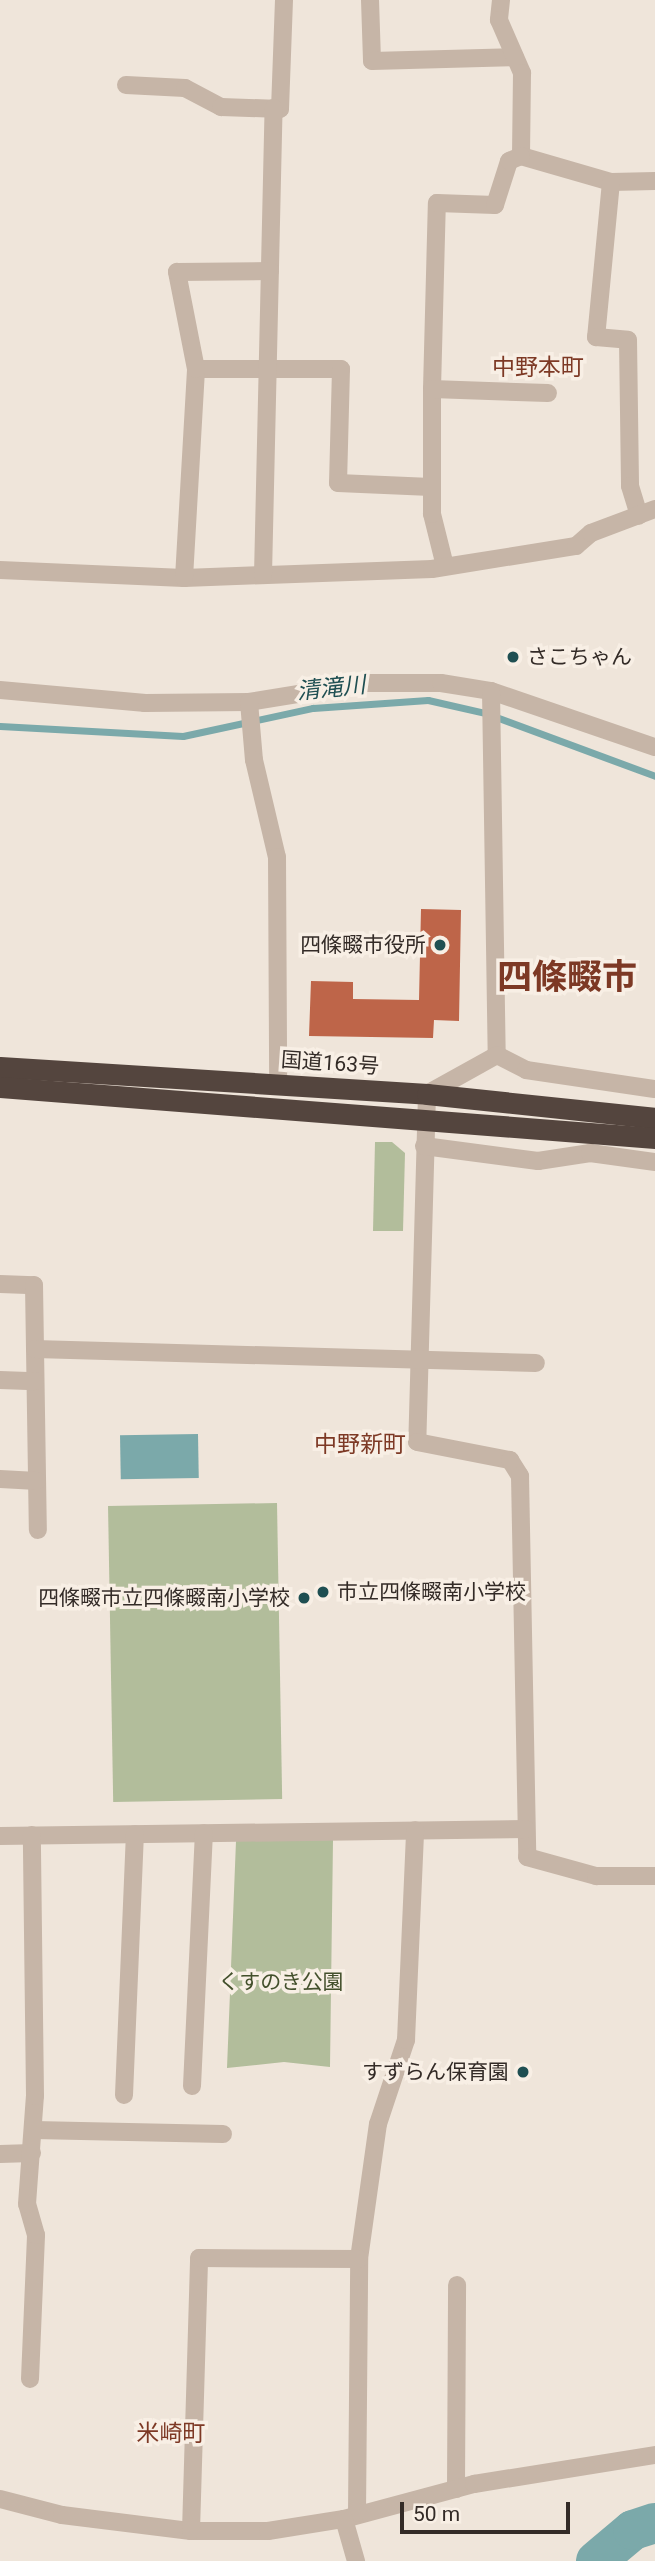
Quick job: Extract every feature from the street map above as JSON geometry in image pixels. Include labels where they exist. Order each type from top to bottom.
[{"type":"highway","name":"国道163号","points":[[0,1067],[427,1094],[655,1118]]},
{"type":"highway","points":[[0,1087],[655,1138]]},
{"type":"street","points":[[126,85],[185,88],[221,107],[280,109],[284,0]]},
{"type":"street","points":[[370,0],[372,61],[515,57]]},
{"type":"street","points":[[501,0],[499,20],[522,73],[521,156]]},
{"type":"street","points":[[263,575],[274,108]]},
{"type":"street","points":[[445,566],[431,487],[437,203],[495,205],[509,160],[521,156],[611,182],[655,181]]},
{"type":"street","points":[[0,570],[184,578],[445,566],[576,546],[591,533],[647,512],[630,486],[628,341],[596,337],[611,182]]},
{"type":"street","points":[[184,578],[196,369],[177,272],[270,271]]},
{"type":"street","points":[[196,369],[341,369],[338,483],[431,487]]},
{"type":"street","points":[[432,389],[548,393]]},
{"type":"street","points":[[0,690],[145,703],[249,704],[366,684],[440,683],[655,747]]},
{"type":"street","points":[[492,697],[497,1055]]},
{"type":"street","points":[[249,704],[277,857],[278,1084]]},
{"type":"street","points":[[497,1055],[526,1070],[655,1089]]},
{"type":"street","points":[[497,1055],[427,1094],[424,1119],[417,1442],[510,1460],[520,1476],[527,1857],[596,1876],[655,1876]]},
{"type":"street","points":[[424,1146],[538,1161],[590,1153],[655,1162]]},
{"type":"street","points":[[0,1284],[34,1285],[38,1530]]},
{"type":"street","points":[[35,1349],[536,1363]]},
{"type":"street","points":[[0,1380],[35,1381]]},
{"type":"street","points":[[0,1479],[37,1481]]},
{"type":"street","points":[[0,1836],[526,1829]]},
{"type":"street","points":[[356,2561],[350,2516],[359,2259],[378,2124],[406,2040],[415,1830]]},
{"type":"street","points":[[192,2086],[204,1833]]},
{"type":"street","points":[[124,2095],[135,1834]]},
{"type":"street","points":[[30,2379],[36,2235],[27,2204],[34,2130],[32,1835]]},
{"type":"street","points":[[34,2130],[223,2134]]},
{"type":"street","points":[[0,2154],[32,2153]]},
{"type":"street","points":[[191,2531],[199,2258],[359,2259]]},
{"type":"street","points":[[456,2489],[457,2285]]},
{"type":"street","points":[[0,2499],[62,2515],[191,2531],[268,2531],[350,2516],[456,2489],[655,2455]]},
{"type":"green space","points":[[375,1142],[392,1142],[405,1153],[403,1231],[373,1231]]},
{"type":"green space","points":[[277,1503],[282,1799],[113,1802],[108,1506]]},
{"type":"green space","name":"くすのき公園","points":[[333,1840],[330,2067],[284,2062],[227,2068],[236,1841]]},
{"type":"water","points":[[198,1434],[199,1478],[121,1479],[120,1435]]},
{"type":"building","name":"四條畷市役所","points":[[421,909],[461,910],[459,1021],[434,1020],[433,1038],[309,1036],[311,981],[353,982],[353,999],[419,1000]]},
{"type":"waterway","name":"清滝川","points":[[0,726],[183,736],[313,708],[428,700],[485,713],[655,776]]},
{"type":"waterway","points":[[596,2561],[633,2530],[655,2523]]},
{"type":"place","name":"さこちゃん","points":[[513,657]]},
{"type":"place","name":"四條畷市役所","points":[[440,945]]},
{"type":"place","name":"市立四條畷南小学校","points":[[323,1592]]},
{"type":"place","name":"四條畷市立四條畷南小学校","points":[[304,1598]]},
{"type":"place","name":"すずらん保育園","points":[[523,2072]]},
{"type":"district","name":"中野本町","points":[[538,368]]},
{"type":"district","name":"四條畷市","points":[[567,978]]},
{"type":"district","name":"中野新町","points":[[360,1445]]},
{"type":"district","name":"米崎町","points":[[171,2434]]}]
